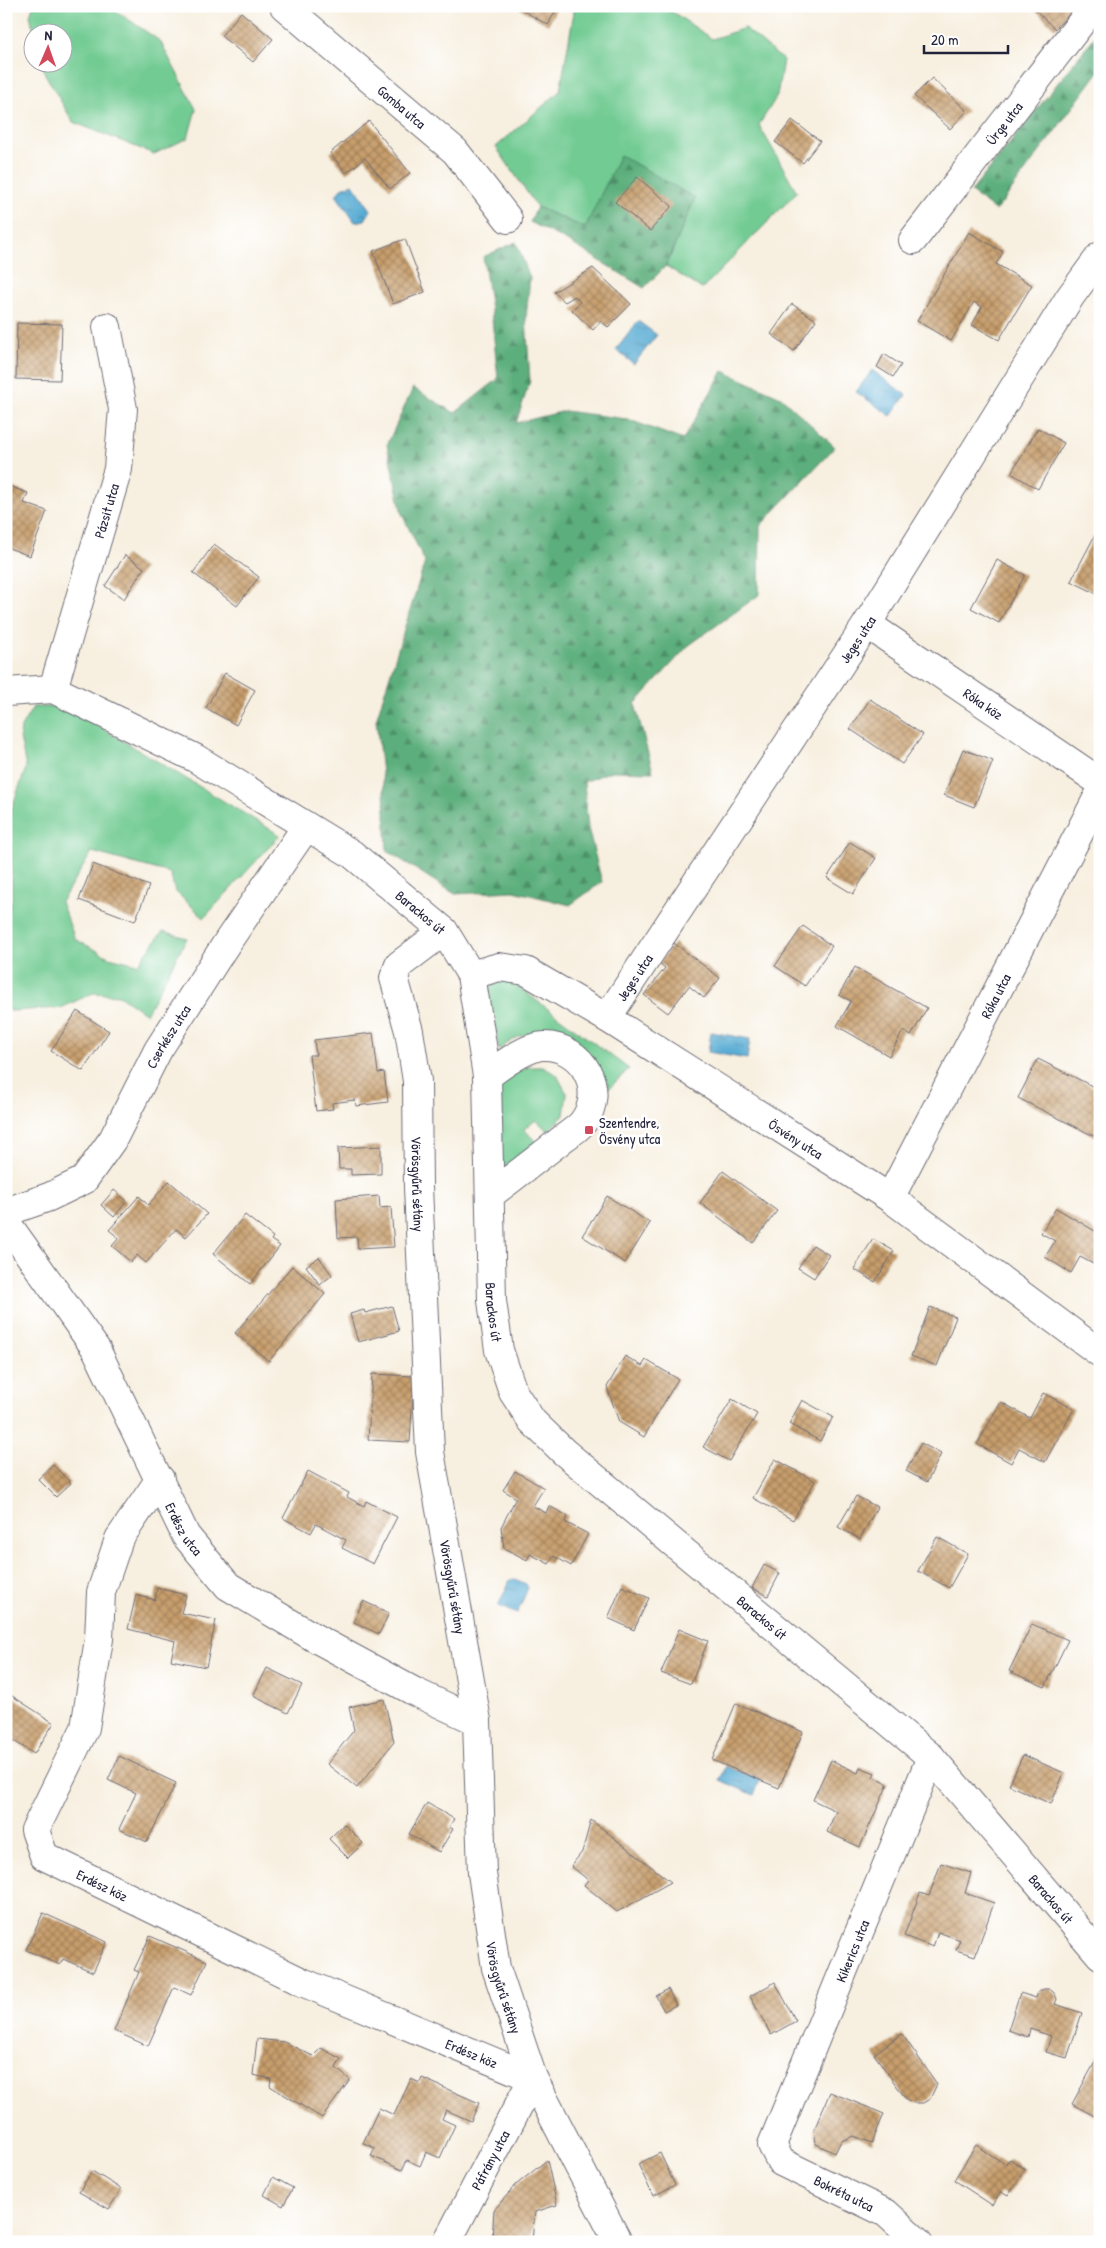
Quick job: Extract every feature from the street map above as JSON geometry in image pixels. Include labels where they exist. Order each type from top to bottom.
[{"type":"street","name":"Gomba utca","points":[[284,6],[455,151],[508,219]]},
{"type":"street","name":"Ürge utca","points":[[913,240],[1094,6]]},
{"type":"street","name":"Jeges utca","points":[[607,1018],[868,624],[1070,297],[1100,256]]},
{"type":"street","name":"Pázsit utca","points":[[53,689],[118,469],[123,409],[107,327]]},
{"type":"street","name":"Róka köz","points":[[868,624],[1100,782]]},
{"type":"street","name":"Barackos út","points":[[6,692],[53,689],[195,758],[352,854],[444,930],[472,976],[487,1076],[492,1301],[499,1350],[513,1392],[532,1421],[564,1452],[931,1757],[1100,1955]]},
{"type":"street","name":"Róka utca","points":[[890,1198],[1100,793]]},
{"type":"street","name":"Cserkész utca","points":[[6,1212],[49,1197],[84,1180],[113,1139],[158,1050],[228,941],[306,827]]},
{"type":"street","name":"Vörösgyűrű sétány","points":[[444,930],[398,964],[394,978],[409,1031],[417,1081],[418,1187],[430,1452],[477,1721],[482,1873],[496,1968],[532,2078],[618,2242]]},
{"type":"street","name":"Ösvény utca","points":[[472,976],[499,967],[526,971],[607,1018],[890,1198],[1100,1353]]},
{"type":"street","points":[[487,1076],[517,1056],[542,1046],[562,1048],[581,1062],[593,1081],[592,1102],[583,1122],[490,1195]]},
{"type":"street","name":"Erdész utca","points":[[6,1222],[96,1349],[186,1536],[228,1586],[315,1638],[416,1692],[477,1721]]},
{"type":"street","name":"Erdész köz","points":[[160,1479],[119,1539],[101,1592],[99,1639],[85,1728],[35,1830],[44,1856],[302,1982],[532,2078]]},
{"type":"street","name":"Kikerics utca","points":[[772,2144],[931,1757]]},
{"type":"street","name":"Páfrány utca","points":[[447,2242],[532,2078]]},
{"type":"street","name":"Bokréta utca","points":[[772,2144],[781,2162],[886,2213],[918,2242]]},
{"type":"green space","points":[[33,6],[109,6],[160,41],[196,109],[188,138],[154,154],[73,122],[44,72],[72,72],[72,22],[32,22],[30,15]]},
{"type":"green space","points":[[575,6],[664,6],[712,39],[745,28],[783,60],[777,96],[759,125],[797,192],[702,289],[666,266],[695,198],[585,228],[537,207],[496,147],[560,91]]},
{"type":"green space","points":[[1100,30],[1100,70],[996,211],[971,192]]},
{"type":"green space","points":[[620,155],[695,198],[666,266],[644,288],[571,243],[530,222],[537,207],[585,228]]},
{"type":"green space","points":[[516,242],[530,278],[526,318],[530,381],[516,423],[565,411],[627,419],[683,440],[723,371],[781,397],[835,447],[760,526],[759,595],[688,646],[635,704],[653,772],[612,771],[584,782],[588,828],[602,882],[570,905],[514,891],[455,894],[387,851],[384,791],[376,720],[425,562],[402,514],[387,445],[413,388],[455,413],[498,379],[491,309],[483,257]]},
{"type":"green space","points":[[33,707],[67,707],[280,835],[204,918],[175,891],[170,873],[92,852],[61,902],[75,939],[109,957],[138,964],[163,931],[187,938],[146,1014],[119,995],[93,993],[61,1008],[11,1011],[6,1008],[6,920],[12,898],[10,813],[26,768],[20,737],[21,727]]},
{"type":"green space","points":[[509,980],[629,1069],[603,1094],[554,1034],[537,1033],[525,1035],[513,1040],[499,1050],[492,1011],[486,993],[496,981]]},
{"type":"green space","points":[[527,1067],[543,1067],[557,1075],[567,1094],[564,1115],[548,1131],[536,1120],[524,1129],[536,1142],[500,1174],[498,1085],[516,1072]]},
{"type":"water","points":[[353,184],[371,210],[365,220],[355,222],[336,195],[342,188]]},
{"type":"water","points":[[638,321],[657,335],[634,364],[616,350]]},
{"type":"water","points":[[872,370],[906,395],[891,416],[856,392]]},
{"type":"water","points":[[711,1032],[750,1039],[747,1059],[708,1052]]},
{"type":"water","points":[[515,1579],[526,1584],[528,1588],[517,1614],[498,1606],[510,1580]]},
{"type":"water","points":[[726,1766],[760,1780],[754,1795],[720,1780]]},
{"type":"building","points":[[515,6],[558,6],[548,25]]},
{"type":"building","points":[[1031,6],[1077,6],[1055,29]]},
{"type":"building","points":[[241,12],[273,39],[253,62],[221,36]]},
{"type":"building","points":[[932,78],[967,111],[950,129],[914,96]]},
{"type":"building","points":[[792,120],[820,141],[803,163],[775,142]]},
{"type":"building","points":[[369,121],[410,173],[390,189],[365,158],[346,173],[330,153]]},
{"type":"building","points":[[637,177],[672,206],[650,231],[615,202]]},
{"type":"building","points":[[969,232],[1003,252],[996,264],[1032,285],[999,340],[972,325],[982,307],[974,302],[951,341],[917,321]]},
{"type":"building","points":[[405,239],[425,292],[393,304],[373,251]]},
{"type":"building","points":[[593,268],[631,304],[608,327],[601,321],[593,330],[572,310],[580,302],[575,296],[565,302],[554,292]]},
{"type":"building","points":[[792,304],[816,320],[794,351],[771,334]]},
{"type":"building","points":[[17,323],[62,324],[60,380],[16,379]]},
{"type":"building","points":[[884,354],[901,365],[893,377],[877,367]]},
{"type":"building","points":[[1038,428],[1064,443],[1038,489],[1011,473]]},
{"type":"building","points":[[6,485],[28,493],[24,503],[47,511],[30,556],[6,547],[6,540],[12,524],[6,521]]},
{"type":"building","points":[[1095,535],[1100,537],[1099,595],[1071,581]]},
{"type":"building","points":[[214,544],[259,577],[237,606],[193,573]]},
{"type":"building","points":[[125,555],[144,568],[124,599],[105,586]]},
{"type":"building","points":[[997,560],[1025,575],[999,623],[971,608]]},
{"type":"building","points":[[225,673],[255,690],[236,725],[206,708]]},
{"type":"building","points":[[870,699],[923,735],[902,764],[850,729]]},
{"type":"building","points":[[963,749],[993,761],[974,807],[944,795]]},
{"type":"building","points":[[850,842],[876,858],[853,894],[827,878]]},
{"type":"building","points":[[93,864],[149,886],[135,921],[79,900]]},
{"type":"building","points":[[803,926],[832,946],[805,986],[775,966]]},
{"type":"building","points":[[674,943],[720,978],[704,998],[689,986],[668,1013],[644,995],[665,968],[659,963]]},
{"type":"building","points":[[855,967],[927,1008],[911,1036],[903,1031],[889,1056],[837,1026],[851,1001],[839,995]]},
{"type":"building","points":[[77,1011],[109,1031],[83,1071],[51,1051]]},
{"type":"building","points":[[373,1033],[378,1073],[384,1072],[388,1102],[356,1106],[355,1100],[332,1103],[333,1109],[316,1111],[309,1055],[316,1055],[314,1040]]},
{"type":"building","points":[[1038,1059],[1100,1090],[1100,1139],[1018,1098]]},
{"type":"building","points":[[381,1146],[381,1174],[351,1175],[351,1169],[339,1169],[338,1148]]},
{"type":"building","points":[[723,1171],[777,1211],[753,1243],[700,1203]]},
{"type":"building","points":[[169,1181],[207,1214],[186,1237],[176,1229],[146,1263],[137,1255],[131,1262],[112,1246],[119,1238],[109,1230],[139,1196],[148,1205]]},
{"type":"building","points":[[114,1190],[127,1201],[114,1217],[101,1205]]},
{"type":"building","points":[[379,1196],[380,1208],[391,1207],[394,1247],[358,1249],[357,1237],[338,1238],[336,1199]]},
{"type":"building","points":[[607,1196],[650,1223],[625,1263],[582,1236]]},
{"type":"building","points":[[1056,1208],[1100,1234],[1100,1261],[1097,1266],[1080,1257],[1071,1273],[1045,1257],[1055,1241],[1041,1233]]},
{"type":"building","points":[[245,1215],[273,1237],[271,1240],[280,1246],[250,1284],[213,1254]]},
{"type":"building","points":[[873,1239],[894,1251],[875,1282],[854,1269]]},
{"type":"building","points":[[813,1245],[829,1255],[814,1278],[798,1268]]},
{"type":"building","points":[[319,1257],[332,1275],[320,1285],[306,1266]]},
{"type":"building","points":[[292,1266],[325,1294],[269,1361],[235,1333]]},
{"type":"building","points":[[392,1306],[399,1331],[358,1342],[350,1314],[364,1310],[365,1313]]},
{"type":"building","points":[[930,1307],[956,1317],[937,1366],[911,1356]]},
{"type":"building","points":[[625,1356],[642,1366],[646,1360],[678,1379],[644,1437],[619,1422],[607,1387]]},
{"type":"building","points":[[372,1374],[414,1376],[410,1442],[368,1440]]},
{"type":"building","points":[[1043,1393],[1074,1409],[1045,1462],[1019,1448],[1011,1463],[977,1444],[1001,1402],[1030,1418]]},
{"type":"building","points":[[732,1399],[757,1414],[729,1461],[703,1447]]},
{"type":"building","points":[[802,1400],[833,1417],[820,1441],[789,1424]]},
{"type":"building","points":[[921,1443],[941,1454],[927,1482],[906,1471]]},
{"type":"building","points":[[775,1459],[815,1481],[793,1520],[753,1498]]},
{"type":"building","points":[[53,1465],[71,1483],[56,1497],[38,1479]]},
{"type":"building","points":[[308,1471],[349,1493],[347,1497],[364,1506],[366,1501],[397,1517],[373,1564],[342,1548],[346,1540],[316,1524],[311,1533],[283,1518]]},
{"type":"building","points":[[515,1471],[544,1488],[533,1506],[546,1513],[549,1506],[568,1516],[565,1522],[588,1534],[571,1566],[554,1556],[549,1564],[530,1554],[527,1560],[504,1548],[501,1527],[516,1498],[503,1490]]},
{"type":"building","points":[[856,1496],[877,1507],[860,1539],[838,1527]]},
{"type":"building","points":[[937,1537],[968,1554],[949,1588],[918,1571]]},
{"type":"building","points":[[764,1565],[780,1573],[768,1596],[752,1588]]},
{"type":"building","points":[[622,1586],[649,1598],[634,1630],[608,1618]]},
{"type":"building","points":[[157,1588],[186,1595],[181,1613],[216,1620],[206,1667],[171,1660],[175,1641],[128,1629],[136,1595],[155,1600]]},
{"type":"building","points":[[363,1601],[389,1613],[379,1634],[354,1622]]},
{"type":"building","points":[[1032,1624],[1068,1640],[1045,1687],[1009,1671]]},
{"type":"building","points":[[679,1629],[708,1641],[691,1684],[661,1673]]},
{"type":"building","points":[[267,1668],[302,1685],[288,1713],[253,1696]]},
{"type":"building","points":[[6,1692],[54,1723],[34,1754],[14,1741],[9,1749],[6,1747]]},
{"type":"building","points":[[384,1699],[394,1742],[357,1788],[327,1764],[354,1730],[349,1707]]},
{"type":"building","points":[[736,1703],[803,1732],[779,1788],[712,1760]]},
{"type":"building","points":[[1023,1755],[1064,1773],[1051,1804],[1009,1785]]},
{"type":"building","points":[[119,1756],[176,1783],[147,1842],[119,1829],[136,1793],[108,1780]]},
{"type":"building","points":[[831,1760],[858,1773],[860,1767],[875,1773],[873,1777],[888,1784],[860,1847],[827,1832],[836,1811],[813,1800]]},
{"type":"building","points":[[427,1803],[454,1819],[449,1827],[453,1829],[439,1852],[409,1834]]},
{"type":"building","points":[[591,1820],[671,1882],[617,1912],[584,1885],[588,1880],[571,1866],[582,1852]]},
{"type":"building","points":[[344,1824],[363,1843],[348,1858],[329,1839]]},
{"type":"building","points":[[941,1863],[971,1873],[965,1893],[994,1903],[975,1956],[956,1950],[960,1940],[938,1932],[933,1947],[904,1936],[920,1893],[929,1896]]},
{"type":"building","points":[[43,1913],[107,1942],[93,1972],[63,1959],[60,1965],[26,1950]]},
{"type":"building","points":[[150,1936],[207,1961],[191,1995],[174,1987],[148,2046],[114,2031],[139,1972],[134,1970]]},
{"type":"building","points":[[775,1982],[796,2021],[771,2035],[750,1996]]},
{"type":"building","points":[[668,1989],[676,2005],[664,2011],[656,1996]]},
{"type":"building","points":[[1050,1989],[1055,1994],[1057,1999],[1055,2004],[1082,2013],[1067,2058],[1046,2052],[1051,2036],[1030,2029],[1028,2037],[1008,2030],[1020,1993],[1036,1998],[1038,1992]]},
{"type":"building","points":[[902,2034],[937,2084],[930,2099],[923,2103],[914,2103],[906,2099],[874,2054]]},
{"type":"building","points":[[257,2039],[284,2042],[313,2056],[321,2048],[341,2059],[336,2068],[350,2080],[322,2118],[270,2086],[271,2079],[253,2075]]},
{"type":"building","points":[[1100,2053],[1100,2119],[1072,2104]]},
{"type":"building","points":[[422,2078],[479,2103],[471,2121],[446,2110],[442,2119],[455,2125],[440,2158],[426,2152],[420,2166],[407,2160],[402,2170],[371,2156],[375,2148],[363,2143],[379,2108],[394,2115],[411,2079],[420,2083]]},
{"type":"building","points":[[830,2092],[884,2114],[872,2143],[854,2136],[841,2141],[835,2153],[816,2144],[814,2130]]},
{"type":"building","points":[[976,2145],[1005,2164],[1010,2159],[1025,2169],[1008,2196],[1001,2192],[992,2205],[954,2180]]},
{"type":"building","points":[[660,2153],[675,2185],[653,2196],[638,2164]]},
{"type":"building","points":[[547,2160],[557,2205],[535,2212],[532,2240],[492,2239],[494,2210],[517,2184]]},
{"type":"building","points":[[92,2171],[121,2189],[109,2209],[79,2192]]},
{"type":"building","points":[[273,2177],[293,2188],[283,2206],[264,2195]]},
{"type":"place","name":"Szentendre, Ösvény utca","points":[[589,1130]]}]
